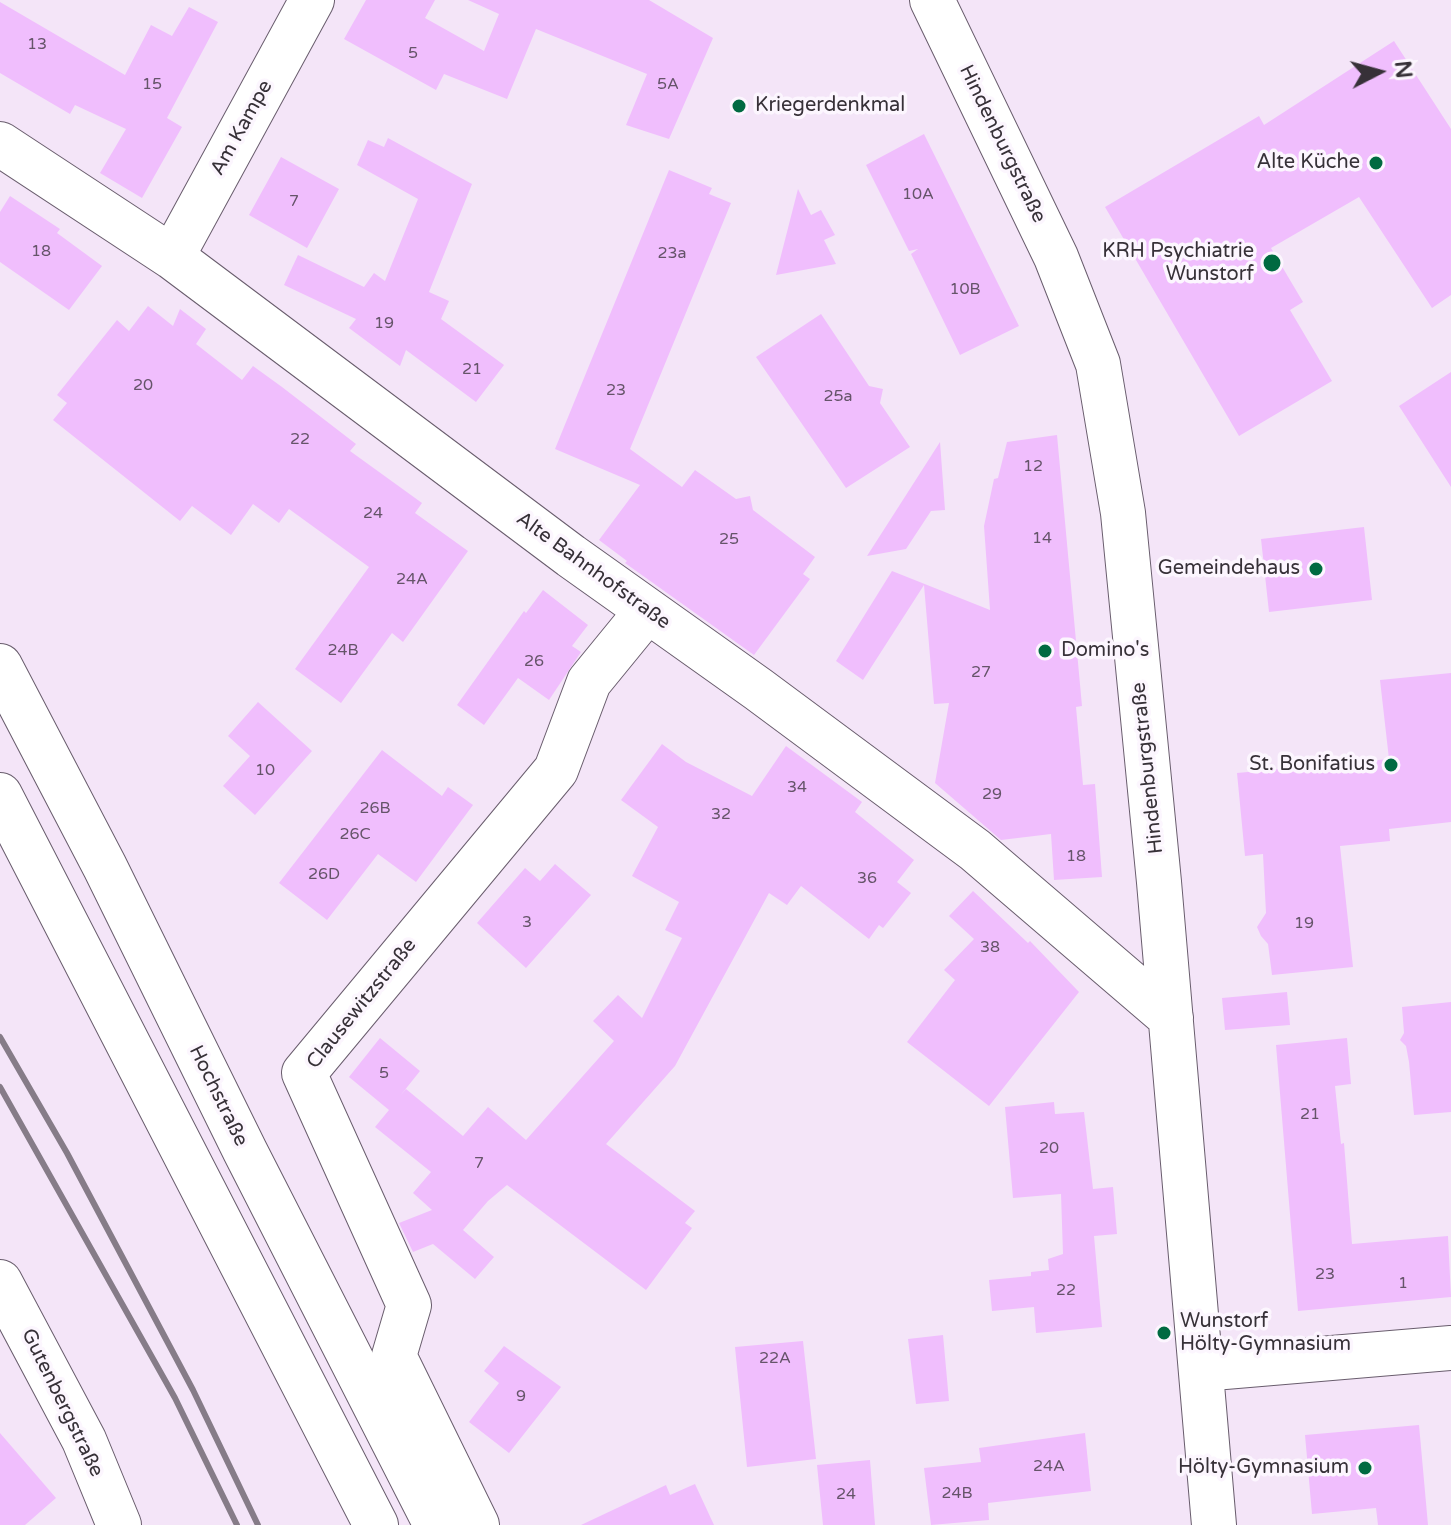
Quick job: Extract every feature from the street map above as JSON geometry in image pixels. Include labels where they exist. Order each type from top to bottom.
[{"type":"street","name":"Am Kampe","points":[[172,257],[312,0]]},
{"type":"street","name":"Hindenburgstraße","points":[[932,0],[1056,257],[1098,364],[1120,483],[1171,1018],[1214,1525]]},
{"type":"street","name":"Alte Bahnhofstraße","points":[[0,144],[172,257],[647,611],[975,850],[1171,1018]]},
{"type":"street","name":"Clausewitzstraße","points":[[477,1525],[394,1356],[409,1305],[304,1073],[556,770],[589,682],[647,611]]},
{"type":"street","name":"Hochstraße","points":[[0,666],[105,867],[245,1151],[436,1525]]},
{"type":"street","points":[[0,795],[376,1525]]},
{"type":"street","name":"Gutenbergstraße","points":[[0,1282],[13,1340],[84,1440],[119,1525]]},
{"type":"street","points":[[1201,1369],[1451,1348]]},
{"type":"building","points":[[366,0],[435,0],[425,18],[484,51],[499,14],[468,0],[649,0],[713,38],[669,139],[626,125],[647,74],[536,29],[507,99],[444,74],[436,90],[344,39]]},
{"type":"building","points":[[0,2],[125,75],[151,25],[172,36],[189,7],[218,22],[167,118],[182,127],[142,198],[100,173],[126,129],[75,105],[70,114],[0,73]]},
{"type":"building","points":[[1394,41],[1451,129],[1451,295],[1432,308],[1359,197],[1271,248],[1303,302],[1290,310],[1332,381],[1239,436],[1105,207],[1259,116],[1264,125]]},
{"type":"building","points":[[924,134],[1019,326],[960,355],[911,254],[918,249],[909,251],[866,165]]},
{"type":"building","points":[[388,138],[472,184],[429,292],[449,301],[441,319],[504,365],[476,402],[406,350],[400,366],[349,328],[356,319],[284,285],[298,255],[364,287],[374,273],[385,281],[418,199],[357,165],[368,140],[384,147]]},
{"type":"building","points":[[281,157],[339,189],[307,248],[249,215]]},
{"type":"building","points":[[669,170],[712,188],[709,194],[731,203],[630,449],[682,487],[695,470],[736,499],[750,496],[753,510],[815,557],[803,574],[810,579],[754,655],[625,563],[627,561],[599,540],[640,485],[555,449]]},
{"type":"building","points":[[798,189],[811,215],[821,210],[835,235],[824,240],[836,264],[776,275]]},
{"type":"building","points":[[10,196],[60,229],[57,233],[102,266],[69,310],[0,262],[0,212]]},
{"type":"building","points":[[148,306],[173,326],[180,309],[206,329],[196,344],[242,380],[253,366],[282,387],[356,444],[350,451],[422,503],[415,513],[468,551],[403,642],[392,633],[341,703],[295,669],[369,567],[289,509],[279,523],[253,504],[231,535],[192,506],[180,521],[53,420],[67,403],[57,395],[117,320],[129,331]]},
{"type":"building","points":[[821,314],[869,386],[883,389],[880,403],[910,447],[846,488],[756,357]]},
{"type":"building","points":[[1451,372],[1451,487],[1399,406]]},
{"type":"building","points":[[1057,435],[1082,706],[1076,707],[1083,785],[1095,784],[1102,877],[1054,880],[1051,834],[1001,840],[935,783],[949,703],[934,704],[924,585],[863,680],[836,661],[892,571],[990,610],[984,526],[994,479],[998,478],[1007,442]]},
{"type":"building","points":[[940,442],[945,510],[931,511],[906,549],[867,556]]},
{"type":"building","name":"Gemeindehaus","points":[[1364,527],[1372,600],[1269,612],[1261,539]]},
{"type":"building","points":[[543,590],[588,625],[572,646],[581,652],[549,700],[518,678],[484,725],[457,705],[524,611],[526,613]]},
{"type":"building","name":"St. Bonifatius","points":[[1451,673],[1451,822],[1389,829],[1390,841],[1340,846],[1353,967],[1272,975],[1268,944],[1257,927],[1266,913],[1263,854],[1245,856],[1237,773],[1389,759],[1380,680]]},
{"type":"building","points":[[258,702],[312,751],[255,815],[223,786],[250,756],[228,736]]},
{"type":"building","points":[[662,744],[686,762],[752,796],[786,746],[862,802],[855,812],[914,860],[897,882],[911,893],[883,928],[879,925],[869,939],[801,886],[787,905],[769,893],[675,1066],[606,1144],[695,1211],[685,1223],[692,1228],[646,1290],[507,1185],[463,1230],[494,1257],[475,1279],[433,1244],[413,1252],[399,1223],[432,1210],[413,1193],[431,1172],[375,1127],[389,1110],[349,1077],[380,1038],[420,1071],[400,1096],[406,1089],[463,1136],[488,1107],[526,1140],[614,1041],[593,1021],[618,995],[642,1018],[682,938],[665,930],[679,902],[632,876],[658,827],[621,800]]},
{"type":"building","points":[[382,750],[442,796],[448,787],[473,805],[416,882],[378,854],[327,920],[279,883]]},
{"type":"building","points":[[555,864],[591,895],[526,968],[477,923],[525,868],[540,881]]},
{"type":"building","points":[[973,891],[1028,943],[1030,941],[1079,992],[989,1106],[907,1042],[955,980],[944,970],[974,939],[949,916]]},
{"type":"building","points":[[1287,992],[1290,1025],[1225,1030],[1222,998]]},
{"type":"building","points":[[1451,1002],[1451,1112],[1414,1115],[1409,1062],[1406,1046],[1400,1040],[1404,1033],[1402,1007]]},
{"type":"building","points":[[1347,1038],[1351,1084],[1335,1086],[1341,1144],[1344,1143],[1352,1244],[1448,1236],[1451,1297],[1298,1311],[1276,1045]]},
{"type":"building","points":[[1054,1102],[1055,1114],[1084,1112],[1093,1189],[1113,1187],[1117,1234],[1094,1236],[1102,1327],[1036,1333],[1034,1307],[992,1311],[989,1280],[1031,1276],[1031,1272],[1049,1270],[1048,1259],[1063,1254],[1061,1194],[1013,1198],[1005,1107]]},
{"type":"building","points":[[943,1335],[949,1401],[916,1404],[908,1339]]},
{"type":"building","points":[[803,1341],[816,1459],[747,1467],[735,1347]]},
{"type":"building","points":[[504,1346],[561,1387],[509,1453],[469,1422],[499,1383],[484,1371]]},
{"type":"building","name":"Hölty-Gymnasium","points":[[1419,1425],[1428,1525],[1378,1525],[1376,1508],[1312,1514],[1305,1435]]},
{"type":"building","points":[[0,1433],[56,1498],[25,1525],[0,1525]]},
{"type":"building","points":[[1085,1433],[1091,1491],[988,1503],[989,1520],[931,1525],[924,1468],[981,1462],[979,1448]]},
{"type":"building","points":[[870,1460],[875,1525],[823,1525],[817,1465]]},
{"type":"building","points":[[695,1484],[714,1525],[581,1525],[666,1485],[670,1495]]},
{"type":"railway","points":[[0,1037],[67,1153],[193,1390],[258,1525]]},
{"type":"railway","points":[[0,1087],[175,1398],[237,1525]]},
{"type":"place","name":"Kriegerdenkmal","points":[[739,106]]},
{"type":"place","name":"Alte Küche","points":[[1376,163]]},
{"type":"place","name":"KRH Psychiatrie Wunstorf","points":[[1272,263]]},
{"type":"place","name":"Gemeindehaus","points":[[1316,569]]},
{"type":"place","name":"Domino's","points":[[1045,651]]},
{"type":"place","name":"St. Bonifatius","points":[[1391,765]]},
{"type":"place","name":"Wunstorf Hölty-Gymnasium","points":[[1164,1333]]},
{"type":"place","name":"Hölty-Gymnasium","points":[[1365,1468]]}]
